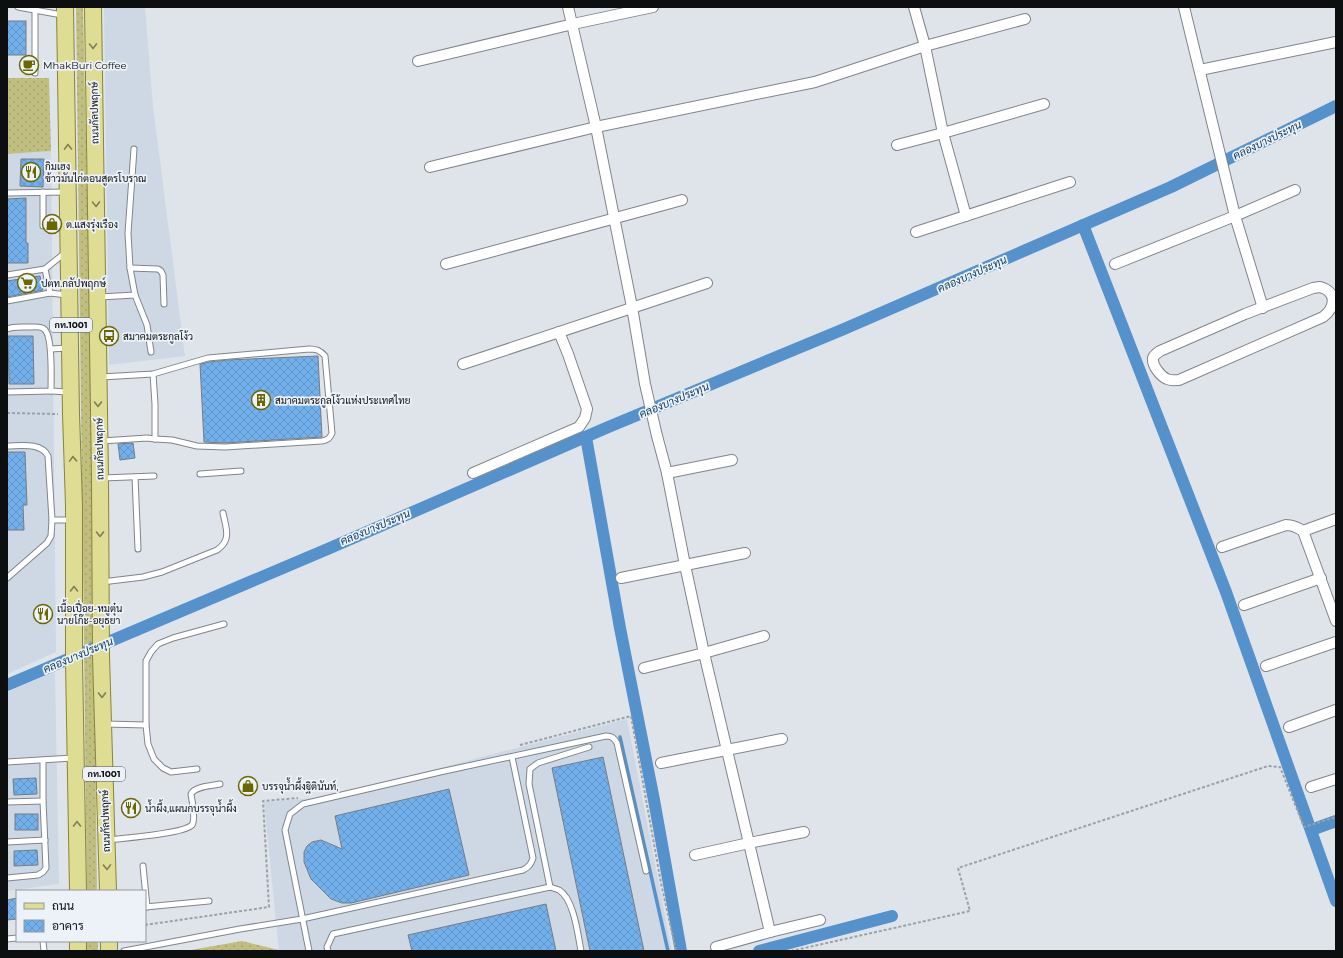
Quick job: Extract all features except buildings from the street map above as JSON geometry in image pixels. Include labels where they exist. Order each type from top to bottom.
[{"type":"main road","name":"ถนนกัลปพฤกษ์","points":[[93,7],[102,724],[108,890]]},
{"type":"main road","name":"กท.1001","points":[[65,11],[74,520],[74,662],[78,890]]},
{"type":"street","points":[[568,7],[596,127],[632,307],[645,384],[667,472],[704,653],[770,932]]},
{"type":"street","points":[[418,61],[573,24],[653,7]]},
{"type":"street","points":[[914,7],[925,46],[943,133],[966,216]]},
{"type":"street","points":[[1184,7],[1235,216],[1263,308]]},
{"type":"street","points":[[430,167],[596,127],[815,82],[925,46],[1024,19]]},
{"type":"street","points":[[1200,70],[1336,42]]},
{"type":"street","points":[[897,145],[1044,104]]},
{"type":"street","points":[[916,232],[1070,182]]},
{"type":"street","points":[[1116,264],[1295,190]]},
{"type":"street","points":[[446,264],[682,200]]},
{"type":"street","points":[[463,364],[707,283]]},
{"type":"street","points":[[1320,287],[1327,289],[1332,296],[1332,308],[1323,317],[1179,380],[1167,379],[1159,372],[1154,364],[1153,359],[1155,354],[1160,351],[1263,308],[1313,288],[1320,287]]},
{"type":"street","points":[[473,472],[579,427],[585,418],[587,409],[559,332]]},
{"type":"street","points":[[667,472],[732,460]]},
{"type":"street","points":[[1303,531],[1336,519]]},
{"type":"street","points":[[1222,547],[1286,525],[1291,525],[1303,531],[1321,578],[1331,593],[1336,621]]},
{"type":"street","points":[[621,578],[745,553]]},
{"type":"street","points":[[1244,605],[1321,578]]},
{"type":"street","points":[[644,668],[764,636]]},
{"type":"street","points":[[1266,666],[1336,642]]},
{"type":"street","points":[[1289,727],[1336,710]]},
{"type":"street","points":[[661,763],[782,739]]},
{"type":"street","points":[[1311,787],[1336,778]]},
{"type":"street","points":[[696,855],[749,842],[804,832]]},
{"type":"street","points":[[716,947],[820,920]]},
{"type":"lane","points":[[18,7],[35,10],[65,11]]},
{"type":"lane","points":[[35,10],[35,73]]},
{"type":"lane","points":[[134,149],[128,233],[130,268],[135,295],[147,325],[151,352]]},
{"type":"lane","points":[[43,192],[43,226]]},
{"type":"lane","points":[[7,193],[68,192]]},
{"type":"lane","points":[[7,275],[45,269],[69,250]]},
{"type":"lane","points":[[130,268],[158,269],[161,271],[163,276],[164,304]]},
{"type":"lane","points":[[45,269],[50,293]]},
{"type":"lane","points":[[7,301],[50,293],[70,296]]},
{"type":"lane","points":[[96,297],[135,295]]},
{"type":"lane","points":[[7,329],[15,327],[44,328],[48,333],[51,391]]},
{"type":"lane","points":[[50,349],[71,347]]},
{"type":"lane","points":[[98,377],[153,374],[208,358],[316,349],[321,351],[325,356],[332,433],[331,437],[322,441],[243,447],[197,446],[172,440],[147,438],[99,441]]},
{"type":"lane","points":[[153,374],[155,439]]},
{"type":"lane","points":[[7,392],[71,392]]},
{"type":"lane","points":[[7,446],[34,446],[42,448],[46,452],[48,456],[52,520],[51,536],[47,543],[7,578]]},
{"type":"lane","points":[[200,474],[241,471]]},
{"type":"lane","points":[[100,478],[154,476]]},
{"type":"lane","points":[[135,477],[138,549]]},
{"type":"lane","points":[[101,582],[143,578],[217,550],[224,546],[227,535],[223,513]]},
{"type":"lane","points":[[52,520],[74,520]]},
{"type":"lane","points":[[197,769],[171,772],[163,768],[154,758],[148,744],[146,725],[146,661],[158,644],[173,638],[224,624]]},
{"type":"lane","points":[[102,724],[146,725]]},
{"type":"lane","points":[[309,951],[285,830],[290,814],[303,804],[512,756],[611,736],[617,743],[646,871]]},
{"type":"lane","points":[[550,887],[529,784],[530,770],[538,764],[589,748]]},
{"type":"lane","points":[[124,951],[302,919],[527,868],[531,864],[533,858],[512,756]]},
{"type":"lane","points":[[7,762],[76,758]]},
{"type":"lane","points":[[7,878],[38,875],[43,872],[46,866],[43,760]]},
{"type":"lane","points":[[106,841],[175,832],[186,828],[192,824],[194,819],[190,794],[192,791],[220,784]]},
{"type":"lane","points":[[7,802],[43,801]]},
{"type":"lane","points":[[7,842],[45,840]]},
{"type":"lane","points":[[143,866],[145,890]]},
{"type":"lane","points":[[328,951],[327,947],[333,934],[550,887],[560,891],[568,901],[573,913],[581,951]]},
{"type":"lane","points":[[146,907],[209,901]]},
{"type":"path","points":[[7,413],[71,414]]},
{"type":"path","points":[[517,746],[630,716],[661,883],[676,951]]},
{"type":"path","points":[[791,951],[970,911],[958,868],[1268,766],[1280,767],[1304,827],[1336,818]]},
{"type":"path","points":[[146,925],[269,907],[263,800],[300,798]]},
{"type":"shaded area","points":[[76,7],[83,7],[90,320],[97,890],[87,890]]},
{"type":"shaded area","points":[[104,7],[145,7],[153,106],[185,356],[109,365]]},
{"type":"shaded area","points":[[7,78],[49,78],[51,151],[7,154]]},
{"type":"shaded area","points":[[51,151],[56,652],[7,674],[7,154]]},
{"type":"shaded area","points":[[55,671],[59,884],[7,891],[7,692]]},
{"type":"shaded area","points":[[627,719],[672,951],[279,951],[264,802],[329,797]]},
{"type":"shaded area","points":[[242,941],[279,951],[185,951]]},
{"type":"shaded area","points":[[87,942],[98,942],[98,951],[87,951]]},
{"type":"waterway","name":"คลองบางประทุน","points":[[7,685],[330,548],[606,428],[844,329],[1171,187],[1336,106]]},
{"type":"waterway","points":[[1083,225],[1226,592],[1336,901]]},
{"type":"waterway","points":[[586,437],[620,628],[654,800],[681,951]]},
{"type":"waterway","points":[[620,737],[668,951]]},
{"type":"waterway","points":[[1311,830],[1336,821]]},
{"type":"waterway","points":[[759,951],[892,916]]},
{"type":"place","name":"MhakBuri Coffee","points":[[29,65]]},
{"type":"place","name":"กิมเฮง ข้าวมันไก่ตอนสูตรโบราณ","points":[[31,172]]},
{"type":"place","name":"ต.แสงรุ่งเรือง","points":[[52,224]]},
{"type":"place","name":"ปตท.กลัปพฤกษ์","points":[[27,283]]},
{"type":"place","name":"สมาคมตระกูลโง้ว","points":[[109,336]]},
{"type":"place","name":"สมาคมตระกูลโง้วแห่งประเทศไทย","points":[[261,400]]},
{"type":"place","name":"เนื้อเปื่อย-หมูตุ๋น นายโก๊ะ-อยุธยา","points":[[43,614]]},
{"type":"place","name":"บรรจุน้ำผึ้งฐิตินันท์,","points":[[248,786]]},
{"type":"place","name":"น้ำผึ้ง,แผนกบรรจุน้ำผึ้ง","points":[[131,808]]}]
